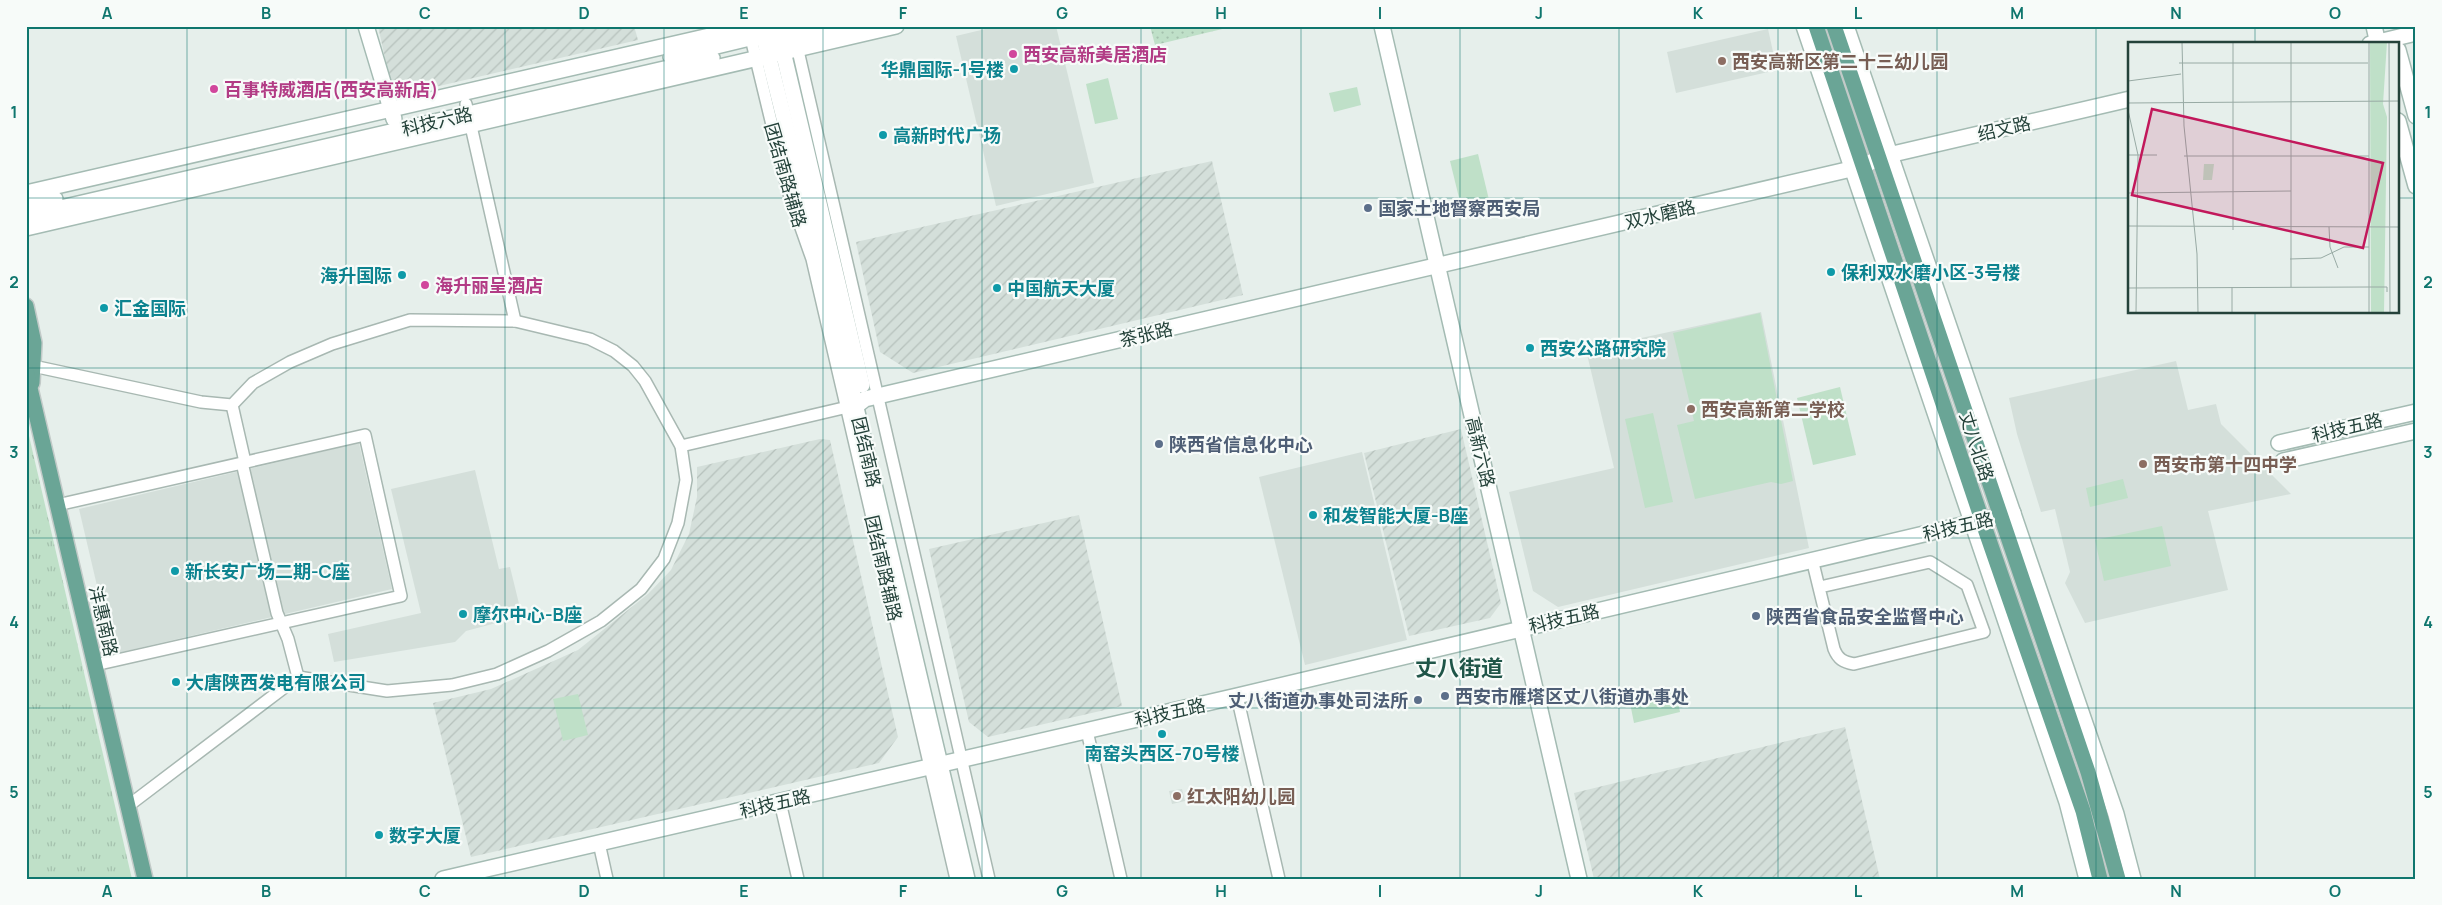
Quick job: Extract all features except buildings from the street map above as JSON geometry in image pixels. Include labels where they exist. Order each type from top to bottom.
[{"type":"main road","points":[[366,26],[394,120]]},
{"type":"main road","name":"科技六路","points":[[26,205],[394,120],[468,114],[756,39],[849,26]]},
{"type":"main road","points":[[26,193],[394,120],[756,39],[896,26]]},
{"type":"main road","name":"高新六路","points":[[1382,26],[1579,879]]},
{"type":"main road","points":[[1804,26],[1858,168]]},
{"type":"main road","name":"丈八北路","points":[[1816,26],[1858,168],[1977,522],[2083,811],[2100,879]]},
{"type":"main road","name":"丈八北路","points":[[1834,26],[1885,156],[2006,514],[2088,772],[2118,879]]},
{"type":"main road","points":[[1846,26],[1885,156]]},
{"type":"main road","points":[[2374,26],[2375,42]]},
{"type":"main road","points":[[2382,42],[2396,40],[2416,33]]},
{"type":"main road","name":"团结南路","points":[[788,36],[861,402],[945,763],[976,879]]},
{"type":"main road","points":[[26,228],[756,39]]},
{"type":"main road","name":"团结南路","points":[[756,39],[799,171],[861,402]]},
{"type":"main road","points":[[2400,55],[2416,116]]},
{"type":"main road","name":"绍文路","points":[[1885,156],[2128,99]]},
{"type":"main road","name":"科技六路","points":[[26,216],[394,120]]},
{"type":"main road","points":[[2400,128],[2416,186]]},
{"type":"main road","name":"双水磨路","points":[[1438,266],[1858,168],[1885,156]]},
{"type":"main road","name":"茶张路","points":[[861,402],[1438,266]]},
{"type":"main road","name":"沣惠南路","points":[[26,306],[34,343],[29,388],[145,879]]},
{"type":"main road","name":"科技五路","points":[[2279,443],[2416,412]]},
{"type":"main road","points":[[2385,419],[2389,437]]},
{"type":"main road","name":"科技五路","points":[[2283,461],[2416,431]]},
{"type":"main road","points":[[2006,514],[2116,814],[2133,879]]},
{"type":"main road","name":"科技五路","points":[[443,879],[1237,696],[2006,514]]},
{"type":"main road","points":[[1977,522],[2067,802],[2087,879]]},
{"type":"main road","name":"团结南路","points":[[945,763],[967,879]]},
{"type":"street","points":[[468,114],[515,321]]},
{"type":"street","points":[[128,806],[298,677],[387,691],[452,685],[497,674],[548,652],[601,621],[641,589],[664,559],[678,523],[686,480],[681,446],[657,398],[633,366],[614,351],[590,339],[515,321],[410,320],[332,344],[290,362],[253,383],[232,405]]},
{"type":"street","points":[[30,369],[202,402],[232,405]]},
{"type":"street","points":[[681,446],[861,402]]},
{"type":"street","name":"团结南路辅路","points":[[861,402],[945,763],[989,879]]},
{"type":"street","points":[[232,405],[245,462],[243,467],[281,624],[288,638],[298,677]]},
{"type":"street","points":[[58,505],[365,435],[401,596],[95,665]]},
{"type":"street","points":[[1812,559],[1834,649],[1838,657],[1845,662],[1854,664],[1984,632],[1967,585],[1930,562],[1820,587]]},
{"type":"street","points":[[1237,696],[1279,879]]},
{"type":"street","points":[[1087,731],[1121,879]]},
{"type":"street","name":"团结南路辅路","points":[[945,763],[956,879]]},
{"type":"street","points":[[780,802],[798,879]]},
{"type":"street","points":[[599,843],[607,879]]},
{"type":"shaded area","points":[[378,26],[634,26],[638,40],[409,93],[390,81]]},
{"type":"shaded area","points":[[998,26],[1056,26],[1094,183],[996,206],[956,36]]},
{"type":"shaded area","name":"西安高新区第二十三幼儿园","points":[[1768,29],[1777,70],[1676,93],[1667,52]]},
{"type":"shaded area","points":[[1212,161],[1243,295],[913,373],[880,352],[856,242]]},
{"type":"shaded area","name":"西安高新第二学校","points":[[1761,312],[1809,548],[1558,607],[1533,591],[1509,492],[1614,468],[1586,350]]},
{"type":"shaded area","name":"西安市第十四中学","points":[[2176,361],[2188,410],[2216,404],[2221,424],[2291,494],[2208,511],[2228,590],[2085,623],[2065,583],[2070,572],[2055,509],[2041,512],[2017,434],[2009,398]]},
{"type":"shaded area","points":[[1461,429],[1501,603],[1490,618],[1409,636],[1364,453]]},
{"type":"shaded area","points":[[820,439],[830,440],[898,737],[879,763],[471,857],[433,703],[491,689],[578,650],[648,594],[671,570],[689,534],[697,497],[697,467]]},
{"type":"shaded area","points":[[359,443],[392,589],[113,654],[79,509]]},
{"type":"shaded area","points":[[1362,452],[1407,640],[1305,665],[1259,477]]},
{"type":"shaded area","points":[[475,470],[499,569],[510,567],[522,616],[466,631],[455,642],[334,662],[328,634],[421,613],[391,489]]},
{"type":"shaded area","points":[[1079,515],[1122,706],[988,737],[969,722],[929,549]]},
{"type":"shaded area","points":[[1845,727],[1880,879],[1594,879],[1574,793]]},
{"type":"shaded area","name":"红太阳幼儿园","points":[[1182,789],[1185,801],[1172,804],[1169,791]]},
{"type":"green space","points":[[1150,26],[1235,26],[1155,45]]},
{"type":"green space","points":[[1108,78],[1118,119],[1095,124],[1086,84]]},
{"type":"green space","points":[[1357,87],[1361,105],[1334,112],[1329,93]]},
{"type":"green space","points":[[1478,154],[1490,204],[1462,210],[1450,161]]},
{"type":"green space","points":[[1760,313],[1793,481],[1781,484],[1771,482],[1695,499],[1677,425],[1694,421],[1673,333]]},
{"type":"green space","points":[[1840,387],[1856,455],[1813,465],[1797,398]]},
{"type":"green space","points":[[1653,413],[1673,502],[1645,508],[1625,419]]},
{"type":"green space","points":[[26,423],[132,879],[26,879]]},
{"type":"green space","points":[[2123,479],[2128,498],[2090,507],[2086,488]]},
{"type":"green space","points":[[2162,526],[2171,566],[2104,581],[2095,540]]},
{"type":"green space","points":[[1675,688],[1680,712],[1634,723],[1629,698]]},
{"type":"green space","points":[[578,694],[588,735],[563,741],[553,699]]},
{"type":"place","name":"西安高新美居酒店","points":[[1013,54]]},
{"type":"place","name":"西安高新区第二十三幼儿园","points":[[1722,61]]},
{"type":"place","name":"华鼎国际-1号楼","points":[[1014,69]]},
{"type":"place","name":"百事特威酒店(西安高新店)","points":[[214,89]]},
{"type":"place","name":"高新时代广场","points":[[883,135]]},
{"type":"place","name":"国家土地督察西安局","points":[[1368,208]]},
{"type":"place","name":"保利双水磨小区-3号楼","points":[[1831,272]]},
{"type":"place","name":"海升国际","points":[[402,275]]},
{"type":"place","name":"海升丽呈酒店","points":[[425,285]]},
{"type":"place","name":"中国航天大厦","points":[[997,288]]},
{"type":"place","name":"汇金国际","points":[[104,308]]},
{"type":"place","name":"西安公路研究院","points":[[1530,348]]},
{"type":"place","name":"西安高新第二学校","points":[[1691,409]]},
{"type":"place","name":"陕西省信息化中心","points":[[1159,444]]},
{"type":"place","name":"西安市第十四中学","points":[[2143,464]]},
{"type":"place","name":"和发智能大厦-B座","points":[[1313,515]]},
{"type":"place","name":"新长安广场二期-C座","points":[[175,571]]},
{"type":"place","name":"摩尔中心-B座","points":[[463,614]]},
{"type":"place","name":"陕西省食品安全监督中心","points":[[1756,616]]},
{"type":"place","name":"大唐陕西发电有限公司","points":[[176,682]]},
{"type":"place","name":"西安市雁塔区丈八街道办事处","points":[[1445,696]]},
{"type":"place","name":"丈八街道办事处司法所","points":[[1418,700]]},
{"type":"place","name":"南窑头西区-70号楼","points":[[1162,734]]},
{"type":"place","name":"红太阳幼儿园","points":[[1177,796]]},
{"type":"place","name":"数字大厦","points":[[379,835]]},
{"type":"district","name":"丈八街道","points":[[1459,668]]}]
